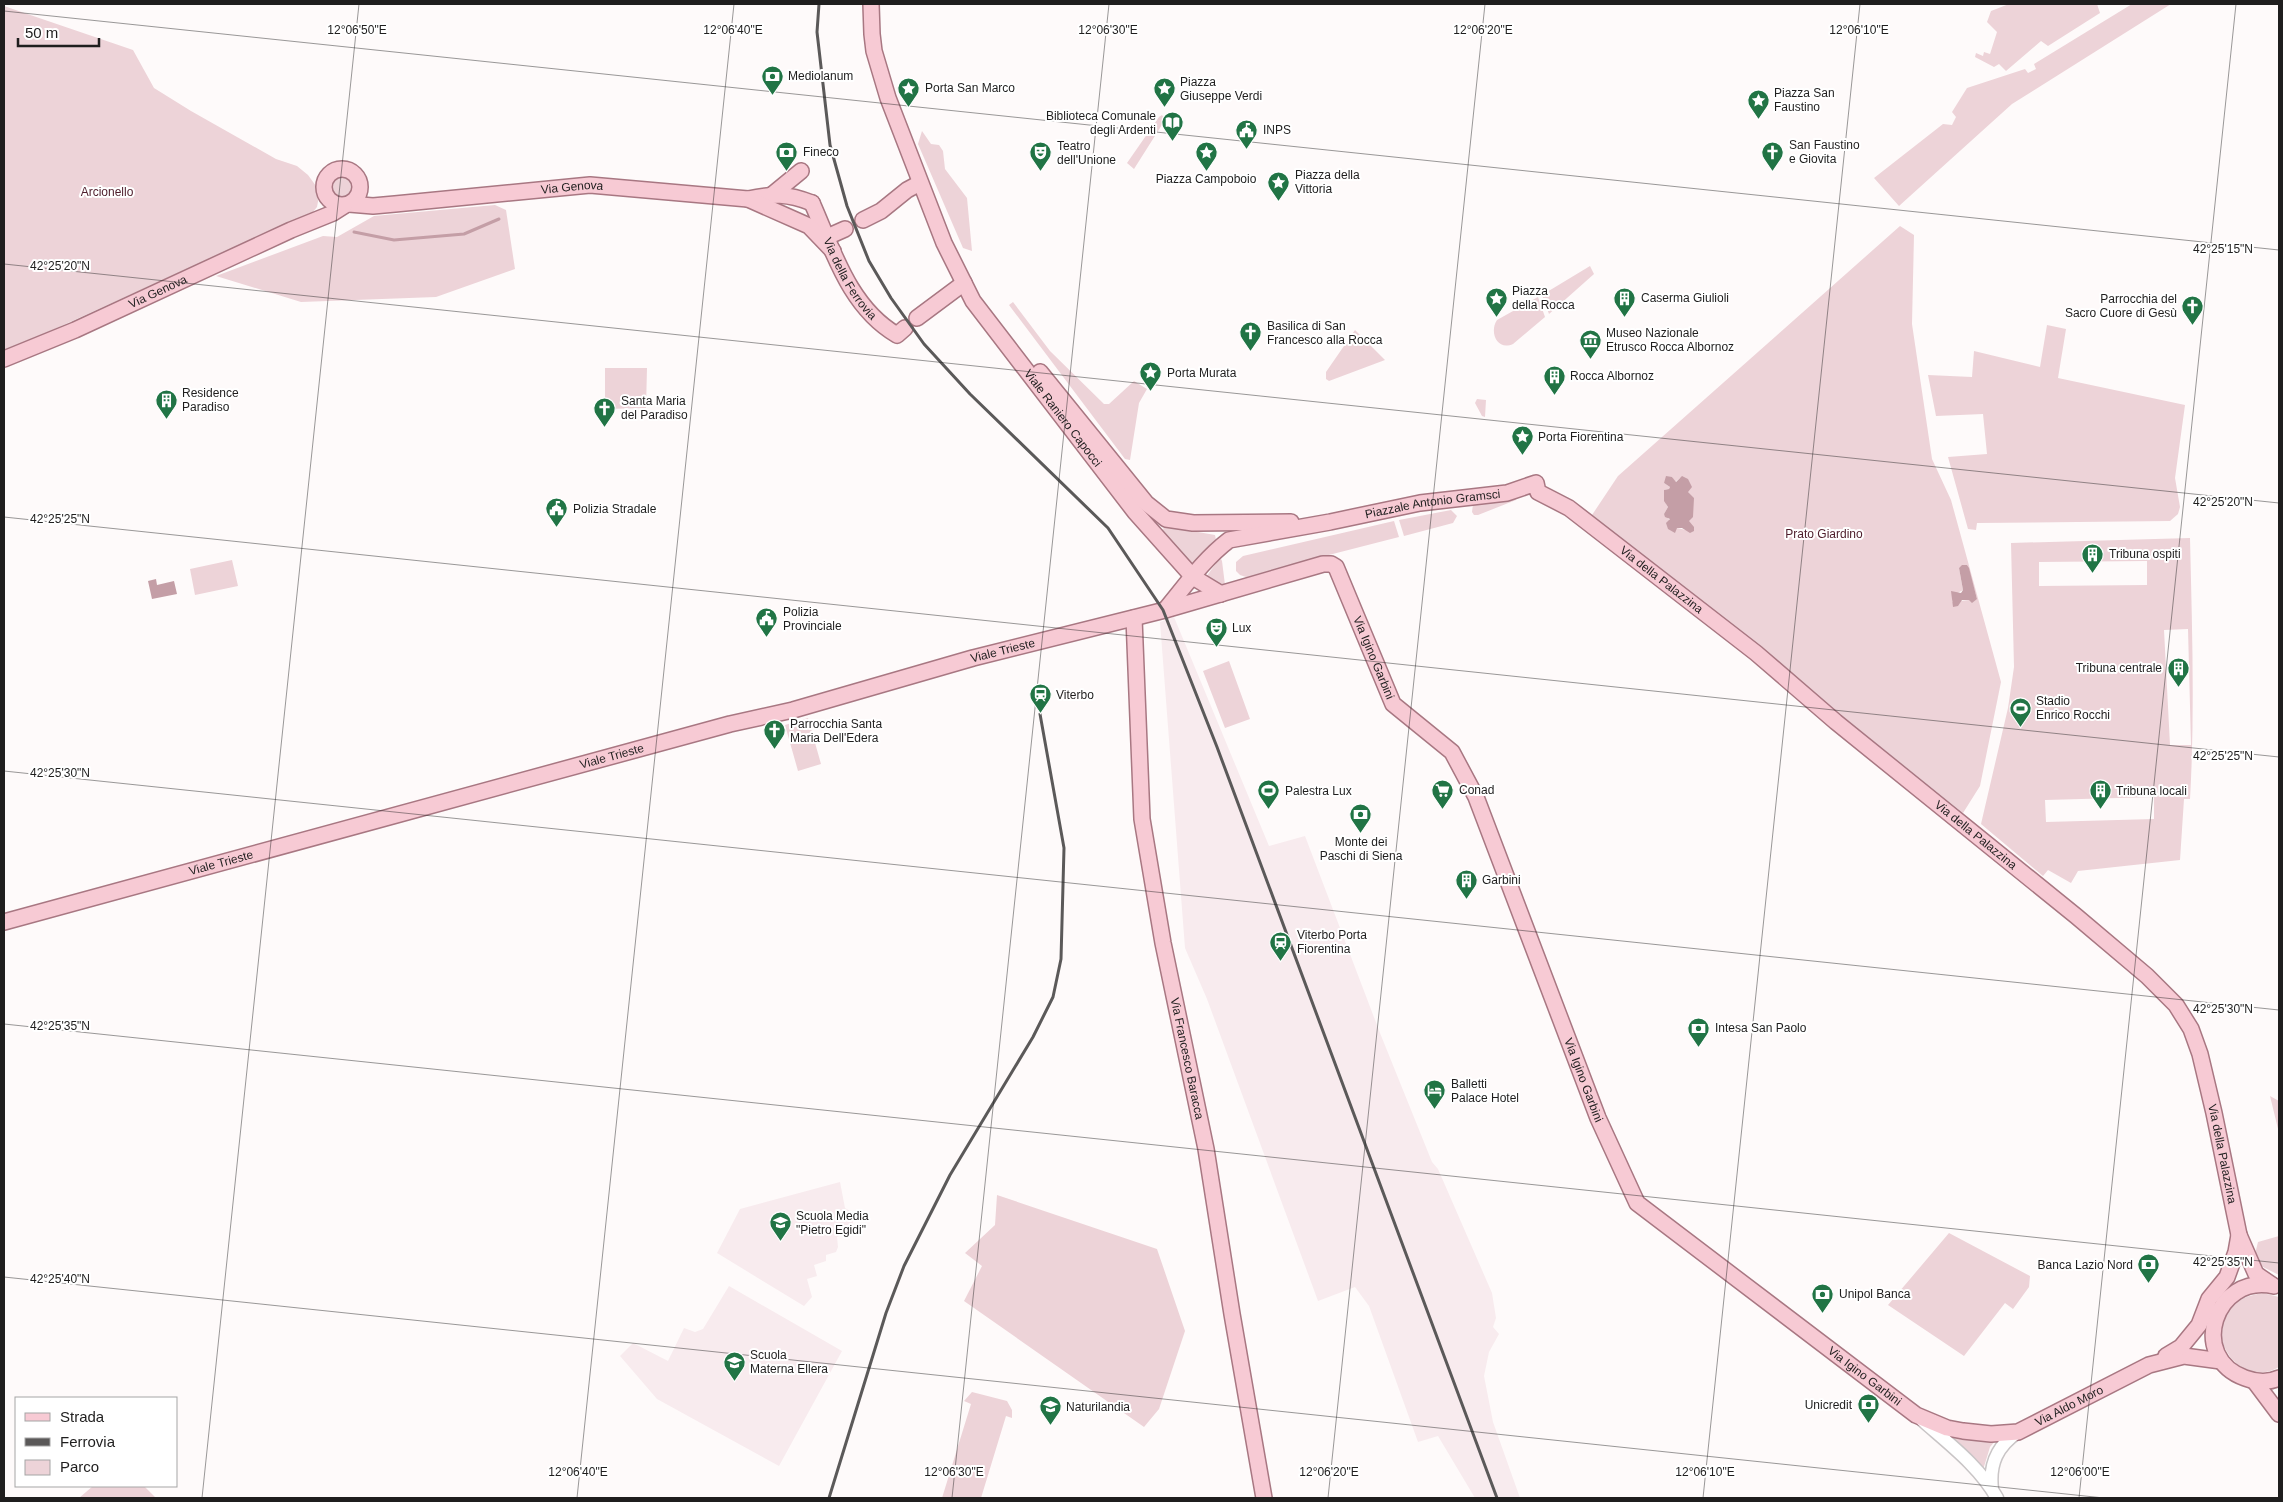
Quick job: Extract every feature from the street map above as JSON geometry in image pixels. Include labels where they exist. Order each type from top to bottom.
[{"type":"main road","name":"Viale Raniero Capocci","points":[[871,4],[874,52],[888,98],[944,243],[964,284],[974,302],[1044,394],[1135,512],[1166,547]]},
{"type":"main road","points":[[342,169],[348,170],[357,176],[360,192],[354,201],[347,205],[333,204],[326,196],[323,187],[326,178],[332,172],[342,169]]},
{"type":"main road","points":[[801,171],[772,201],[809,226],[833,251]]},
{"type":"main road","points":[[863,220],[881,211],[907,190],[920,183]]},
{"type":"main road","name":"Via Genova","points":[[4,359],[75,330],[347,205],[373,206],[590,184],[772,201]]},
{"type":"main road","name":"Via Genova","points":[[360,192],[374,201],[395,204]]},
{"type":"main road","points":[[310,222],[326,196]]},
{"type":"main road","name":"Via della Ferrovia","points":[[772,201],[800,198],[812,203],[839,268],[870,315],[880,325],[897,334],[905,328]]},
{"type":"main road","points":[[827,236],[845,229]]},
{"type":"main road","name":"Viale Raniero Capocci","points":[[964,284],[980,295],[1150,508]]},
{"type":"main road","points":[[917,318],[964,284]]},
{"type":"main road","name":"Piazzale Antonio Gramsci","points":[[1169,604],[1220,547],[1229,540],[1330,522],[1420,503],[1507,493],[1536,483]]},
{"type":"main road","name":"Via della Palazzina","points":[[1536,483],[1538,492],[1569,508],[1756,653],[1836,722],[2076,916],[2147,976],[2176,1005],[2191,1029],[2200,1054],[2216,1120],[2238,1235],[2256,1274],[2275,1286]]},
{"type":"main road","name":"Piazzale Antonio Gramsci","points":[[1150,508],[1166,519],[1193,523],[1330,522]]},
{"type":"main road","points":[[1166,547],[1193,577],[1221,594]]},
{"type":"main road","points":[[1166,547],[1176,568],[1176,585],[1169,604]]},
{"type":"main road","name":"Via Igino Garbini","points":[[1221,594],[1323,564],[1331,564],[1336,568],[1393,704],[1452,752],[1476,797],[1598,1118],[1637,1203],[1916,1414]]},
{"type":"main road","name":"Viale Trieste","points":[[4,922],[730,724],[793,710],[973,658],[1134,618],[1169,604],[1221,594]]},
{"type":"main road","name":"Via Francesco Baracca","points":[[1134,618],[1142,819],[1162,943],[1206,1149],[1264,1498]]},
{"type":"main road","points":[[2150,1365],[2181,1347],[2199,1325],[2209,1299],[2228,1277],[2236,1252],[2238,1235]]},
{"type":"main road","points":[[2275,1286],[2252,1285],[2234,1292],[2221,1306],[2213,1324],[2214,1343],[2221,1361],[2236,1375],[2255,1382],[2273,1381],[2279,1378]]},
{"type":"main road","name":"Via Aldo Moro","points":[[1916,1414],[1947,1428],[1963,1431],[1991,1434],[2018,1432],[2150,1365],[2184,1356],[2203,1357],[2221,1361]]},
{"type":"main road","points":[[2255,1382],[2279,1414]]},
{"type":"street","name":"Via Igino Garbini","points":[[1916,1414],[1961,1455],[1995,1493]]},
{"type":"street","name":"Via Igino Garbini","points":[[1995,1493],[1992,1466],[1997,1451],[2018,1432]]},
{"type":"shaded area","points":[[1666,476],[1672,477],[1676,482],[1682,476],[1688,479],[1692,487],[1688,492],[1694,498],[1693,517],[1689,521],[1694,527],[1694,531],[1690,533],[1682,528],[1677,528],[1675,533],[1668,529],[1666,523],[1670,519],[1665,517],[1664,514],[1668,507],[1664,501],[1664,490],[1670,487],[1664,483]]},
{"type":"shaded area","points":[[1962,565],[1967,565],[1969,568],[1977,599],[1972,603],[1969,600],[1962,600],[1958,606],[1953,607],[1951,591],[1961,593],[1963,590],[1959,568]]},
{"type":"shaded area","points":[[156,579],[157,585],[174,581],[177,594],[152,599],[148,581]]},
{"type":"shaded area","points":[[1174,617],[1269,846],[1305,836],[1380,1033],[1432,1162],[1438,1169],[1492,1293],[1496,1318],[1493,1327],[1499,1334],[1489,1352],[1484,1376],[1493,1422],[1520,1498],[1475,1498],[1438,1436],[1418,1442],[1369,1306],[1355,1287],[1318,1301],[1207,999],[1185,948],[1160,622]]},
{"type":"shaded area","name":"Scuola Media \"Pietro Egidi\"","points":[[840,1182],[845,1208],[853,1213],[853,1224],[847,1233],[837,1237],[838,1247],[836,1252],[826,1255],[826,1261],[814,1265],[817,1276],[807,1279],[812,1297],[804,1306],[717,1253],[740,1209]]},
{"type":"shaded area","name":"Scuola Materna Ellera","points":[[729,1286],[842,1351],[779,1466],[657,1399],[620,1356],[633,1343],[668,1361],[684,1328],[695,1332],[703,1329]]},
{"type":"green space","points":[[2009,4],[2097,4],[2100,13],[2048,46],[2041,41],[2006,71],[1999,64],[1994,67],[1975,57],[1976,53],[1983,56],[1984,52],[1990,54],[1997,32],[1987,22],[1991,11]]},
{"type":"green space","points":[[2132,4],[2171,4],[2012,104],[1899,206],[1874,178],[1943,124],[1952,125],[1956,117],[1952,112],[1967,88],[2025,69],[2028,73],[2036,69],[2034,64]]},
{"type":"green space","name":"Arcionello","points":[[4,6],[133,50],[154,88],[276,159],[297,166],[308,175],[316,186],[319,196],[317,207],[308,218],[191,267],[4,352]]},
{"type":"green space","points":[[1162,115],[1165,120],[1134,169],[1127,163]]},
{"type":"green space","points":[[922,131],[931,144],[939,145],[943,151],[945,169],[967,198],[972,251],[963,248],[918,144]]},
{"type":"green space","points":[[342,174],[351,178],[355,187],[351,196],[342,200],[333,196],[329,187],[333,178]]},
{"type":"green space","points":[[495,205],[506,210],[515,269],[436,297],[301,302],[216,276],[323,236],[337,237],[374,216]]},
{"type":"green space","name":"Prato Giardino","points":[[1900,226],[1914,235],[1912,324],[1932,459],[1951,500],[2001,682],[1980,786],[1963,813],[1592,515],[1618,476]],"holes":[[[1672,477],[1675,482],[1680,478],[1689,494],[1686,530],[1677,528],[1664,514],[1668,507],[1664,490],[1670,487],[1664,483]],[[1967,565],[1977,599],[1952,602],[1952,596],[1963,590],[1959,568]]]},
{"type":"green space","points":[[1590,266],[1594,274],[1549,314],[1542,295]]},
{"type":"green space","points":[[1538,297],[1545,317],[1513,344],[1503,345],[1499,343],[1494,335],[1497,320]]},
{"type":"green space","points":[[1013,302],[1050,351],[1104,404],[1109,404],[1134,381],[1147,389],[1139,403],[1130,460],[1125,459],[1009,305]]},
{"type":"green space","points":[[2047,325],[2066,329],[2058,378],[2185,405],[2175,478],[2180,507],[2178,514],[2170,521],[1977,523],[1976,530],[1968,529],[1948,457],[1987,454],[1983,414],[1936,416],[1928,375],[1972,377],[1974,351],[2040,367]]},
{"type":"green space","points":[[1355,330],[1385,360],[1329,381],[1326,379],[1326,372]]},
{"type":"green space","points":[[605,368],[647,368],[646,408],[605,409]]},
{"type":"green space","points":[[1477,399],[1486,400],[1485,417],[1482,416],[1475,403]]},
{"type":"green space","points":[[1517,497],[1516,500],[1478,515],[1474,515],[1472,512],[1473,504]]},
{"type":"green space","points":[[1451,510],[1457,516],[1453,523],[1404,536],[1399,520]]},
{"type":"green space","points":[[1394,521],[1399,537],[1282,567],[1259,576],[1246,577],[1236,571],[1236,562],[1243,556]]},
{"type":"green space","points":[[1164,526],[1215,535],[1216,540],[1194,567],[1191,568],[1163,530]]},
{"type":"green space","points":[[2190,538],[2193,669],[2192,766],[2190,799],[2184,799],[2180,860],[2078,871],[2071,883],[2048,870],[2043,876],[1981,824],[2008,708],[2014,667],[2011,543]],"holes":[[[2147,561],[2147,585],[2039,586],[2039,562]],[[2188,629],[2191,745],[2170,745],[2164,630]],[[2154,797],[2154,819],[2046,822],[2045,800]]]},
{"type":"green space","points":[[1221,559],[1225,585],[1214,583],[1206,577]]},
{"type":"green space","points":[[232,560],[238,586],[195,595],[190,569]]},
{"type":"green space","points":[[1229,661],[1250,719],[1225,728],[1203,671]]},
{"type":"green space","points":[[808,718],[821,764],[798,771],[785,725]]},
{"type":"green space","points":[[2270,1096],[2279,1101],[2279,1133]]},
{"type":"green space","points":[[997,1195],[1157,1249],[1185,1331],[1159,1409],[1144,1427],[964,1301],[982,1266],[965,1253],[995,1225]]},
{"type":"green space","points":[[1949,1233],[2030,1276],[2029,1287],[2013,1309],[2005,1303],[1964,1356],[1888,1305]]},
{"type":"green space","points":[[2279,1236],[2279,1275],[2263,1267],[2255,1254],[2258,1242]]},
{"type":"green space","points":[[2263,1293],[2279,1297],[2279,1367],[2261,1373],[2245,1369],[2232,1359],[2224,1345],[2221,1329],[2226,1313],[2239,1301]]},
{"type":"green space","points":[[972,1392],[1007,1401],[1012,1410],[1012,1418],[1006,1416],[981,1498],[942,1498],[971,1404],[964,1401]]},
{"type":"green space","points":[[1947,1434],[1996,1440],[1990,1447],[1983,1470]]},
{"type":"green space","points":[[92,1487],[145,1487],[156,1498],[79,1498]]},
{"type":"waterway","points":[[354,232],[394,240],[464,234],[499,219]]},
{"type":"railway","points":[[819,4],[817,32],[830,145],[847,206],[869,261],[891,298],[924,344],[970,394],[1108,528],[1163,610],[1217,747],[1497,1498]]},
{"type":"railway","points":[[829,1498],[886,1313],[904,1266],[950,1175],[1033,1037],[1053,997],[1061,959],[1064,848],[1040,714]]},
{"type":"place","name":"Mediolanum","points":[[772,95]]},
{"type":"place","name":"Porta San Marco","points":[[909,107]]},
{"type":"place","name":"Piazza Giuseppe Verdi","points":[[1164,108]]},
{"type":"place","name":"Piazza San Faustino","points":[[1758,119]]},
{"type":"place","name":"Biblioteca Comunale degli Ardenti","points":[[1172,142]]},
{"type":"place","name":"INPS","points":[[1247,149]]},
{"type":"place","name":"Fineco","points":[[787,171]]},
{"type":"place","name":"Piazza Campoboio","points":[[1206,171]]},
{"type":"place","name":"San Faustino e Giovita","points":[[1773,171]]},
{"type":"place","name":"Teatro dell'Unione","points":[[1041,172]]},
{"type":"place","name":"Piazza della Vittoria","points":[[1279,201]]},
{"type":"place","name":"Piazza della Rocca","points":[[1496,317]]},
{"type":"place","name":"Caserma Giulioli","points":[[1625,317]]},
{"type":"place","name":"Parrocchia del Sacro Cuore di Gesù","points":[[2193,325]]},
{"type":"place","name":"Basilica di San Francesco alla Rocca","points":[[1251,352]]},
{"type":"place","name":"Museo Nazionale Etrusco Rocca Albornoz","points":[[1590,359]]},
{"type":"place","name":"Porta Murata","points":[[1151,392]]},
{"type":"place","name":"Rocca Albornoz","points":[[1554,395]]},
{"type":"place","name":"Residence Paradiso","points":[[166,419]]},
{"type":"place","name":"Santa Maria del Paradiso","points":[[605,427]]},
{"type":"place","name":"Porta Fiorentina","points":[[1522,456]]},
{"type":"place","name":"Polizia Stradale","points":[[557,528]]},
{"type":"place","name":"Tribuna ospiti","points":[[2093,573]]},
{"type":"place","name":"Polizia Provinciale","points":[[767,638]]},
{"type":"place","name":"Lux","points":[[1216,647]]},
{"type":"place","name":"Tribuna centrale","points":[[2178,687]]},
{"type":"place","name":"Viterbo","points":[[1040,714]]},
{"type":"place","name":"Stadio Enrico Rocchi","points":[[2020,727]]},
{"type":"place","name":"Parrocchia Santa Maria Dell'Edera","points":[[774,750]]},
{"type":"place","name":"Conad","points":[[1443,809]]},
{"type":"place","name":"Palestra Lux","points":[[1269,810]]},
{"type":"place","name":"Tribuna locali","points":[[2100,810]]},
{"type":"place","name":"Monte dei Paschi di Siena","points":[[1361,834]]},
{"type":"place","name":"Garbini","points":[[1466,899]]},
{"type":"place","name":"Viterbo Porta Fiorentina","points":[[1281,961]]},
{"type":"place","name":"Intesa San Paolo","points":[[1699,1047]]},
{"type":"place","name":"Balletti Palace Hotel","points":[[1435,1110]]},
{"type":"place","name":"Scuola Media \"Pietro Egidi\"","points":[[780,1242]]},
{"type":"place","name":"Banca Lazio Nord","points":[[2149,1284]]},
{"type":"place","name":"Unipol Banca","points":[[1823,1313]]},
{"type":"place","name":"Scuola Materna Ellera","points":[[734,1381]]},
{"type":"place","name":"Unicredit","points":[[1868,1424]]},
{"type":"place","name":"Naturilandia","points":[[1050,1426]]}]
